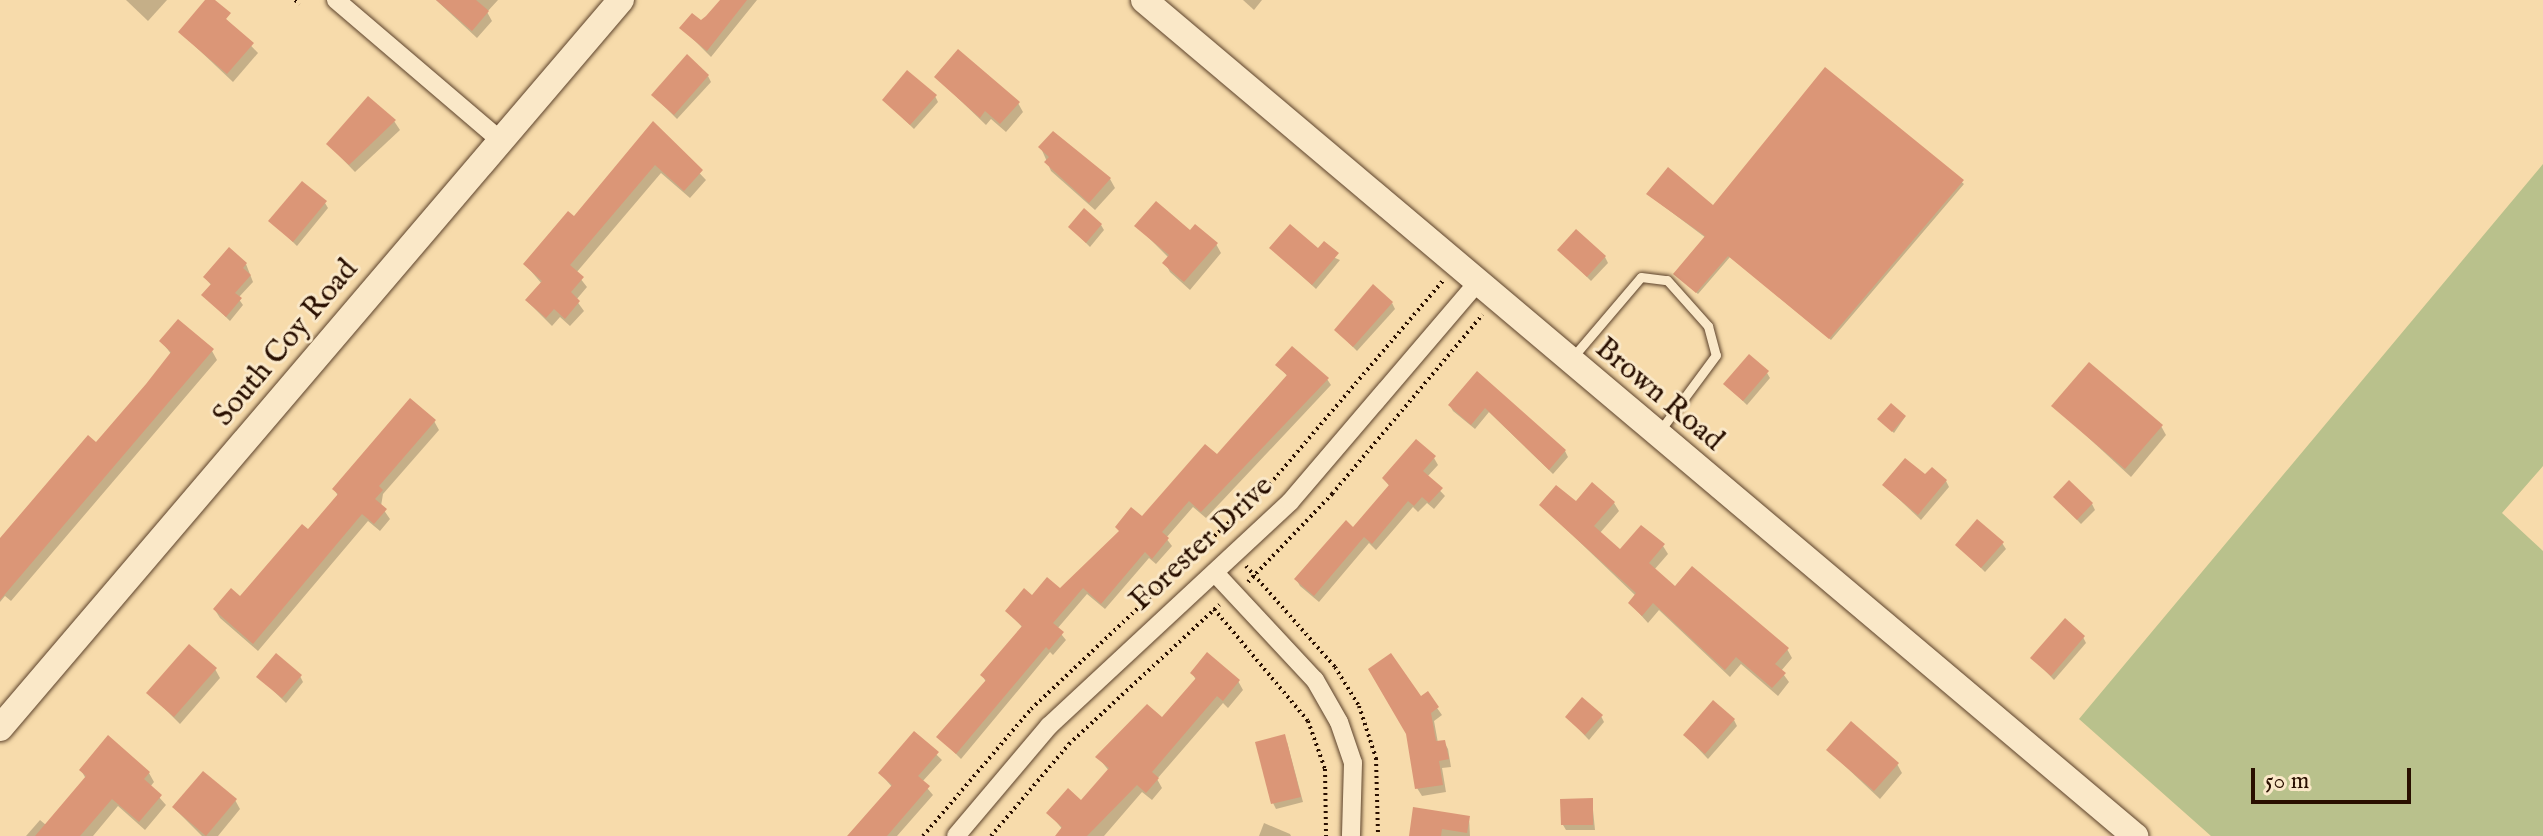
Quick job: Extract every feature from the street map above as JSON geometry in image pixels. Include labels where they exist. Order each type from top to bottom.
[{"type":"street","points":[[336,0],[501,141]]},
{"type":"street","name":"South Coy Road","points":[[0,728],[621,0]]},
{"type":"street","name":"Brown Road","points":[[1144,0],[2135,836]]},
{"type":"street","name":"Forester Drive","points":[[956,836],[1049,726],[1216,574],[1313,477],[1477,283]]},
{"type":"street","points":[[1216,574],[1315,680],[1339,722],[1353,763],[1351,836]]},
{"type":"lane","points":[[1569,361],[1641,277],[1667,280],[1708,326],[1716,355],[1657,435]]},
{"type":"path","points":[[923,836],[1031,709],[1270,484],[1446,277]]},
{"type":"path","points":[[1214,609],[1308,721],[1325,769],[1326,836]]},
{"type":"green space","points":[[2543,164],[2543,466],[2502,513],[2543,551],[2543,836],[2211,836],[2079,719]]},
{"type":"building","points":[[205,0],[215,0],[231,13],[226,19],[254,43],[227,74],[178,32]]},
{"type":"building","points":[[436,0],[476,0],[489,11],[472,31]]},
{"type":"building","points":[[720,0],[747,0],[707,51],[679,28],[692,13],[701,20]]},
{"type":"building","points":[[958,49],[1020,102],[1000,124],[985,111],[980,118],[934,77]]},
{"type":"building","points":[[687,54],[709,75],[674,115],[651,95]]},
{"type":"building","points":[[1825,67],[1964,180],[1829,339],[1728,256],[1696,293],[1673,274],[1705,236],[1646,194],[1668,167],[1713,205]]},
{"type":"building","points":[[907,70],[937,95],[910,125],[882,100]]},
{"type":"building","points":[[368,96],[396,120],[349,165],[326,144]]},
{"type":"building","points":[[653,121],[703,170],[684,191],[655,165],[570,265],[584,277],[571,292],[580,301],[565,319],[554,309],[546,318],[525,300],[542,281],[523,264],[568,211],[574,216]]},
{"type":"building","points":[[1053,131],[1111,178],[1089,203],[1044,162],[1049,157],[1038,147]]},
{"type":"building","points":[[302,181],[327,201],[293,242],[268,221]]},
{"type":"building","points":[[1156,201],[1190,230],[1195,224],[1218,243],[1184,282],[1162,263],[1169,255],[1134,226]]},
{"type":"building","points":[[1084,208],[1102,224],[1086,243],[1068,227]]},
{"type":"building","points":[[1290,224],[1318,248],[1324,241],[1339,253],[1312,285],[1269,248]]},
{"type":"building","points":[[1576,229],[1606,256],[1587,277],[1557,250]]},
{"type":"building","points":[[229,247],[247,263],[243,268],[251,275],[235,293],[242,298],[226,317],[201,295],[211,284],[203,277]]},
{"type":"building","points":[[1373,284],[1393,302],[1353,347],[1334,330]]},
{"type":"building","points":[[178,319],[214,349],[0,600],[0,538],[88,435],[96,442],[146,384],[171,352],[159,341]]},
{"type":"building","points":[[1292,346],[1329,378],[1201,512],[1189,501],[1162,532],[1169,538],[1152,559],[1145,552],[1101,604],[1083,588],[1053,623],[1064,632],[1049,650],[1046,647],[956,754],[936,737],[986,680],[980,675],[1022,626],[1005,611],[1024,588],[1032,595],[1047,577],[1060,588],[1119,531],[1115,527],[1131,507],[1142,516],[1205,444],[1217,454],[1287,375],[1275,365]]},
{"type":"building","points":[[1749,354],[1769,371],[1743,401],[1723,384]]},
{"type":"building","points":[[2089,362],[2163,425],[2125,469],[2051,406]]},
{"type":"building","points":[[1477,371],[1566,450],[1549,470],[1485,408],[1471,425],[1448,405]]},
{"type":"building","points":[[410,398],[436,420],[379,486],[383,490],[375,499],[387,509],[374,524],[362,514],[253,644],[213,609],[231,588],[240,596],[302,524],[308,529],[338,494],[332,489]]},
{"type":"building","points":[[1891,403],[1906,416],[1892,432],[1877,419]]},
{"type":"building","points":[[1416,439],[1436,456],[1423,471],[1443,488],[1429,503],[1422,497],[1414,506],[1408,501],[1372,544],[1364,537],[1314,596],[1294,579],[1346,520],[1353,527],[1389,485],[1382,478]]},
{"type":"building","points":[[1905,458],[1925,474],[1932,467],[1947,480],[1918,515],[1882,485]]},
{"type":"building","points":[[2069,480],[2093,503],[2077,520],[2053,497]]},
{"type":"building","points":[[1592,482],[1615,502],[1594,526],[1620,549],[1641,525],[1665,544],[1649,563],[1675,586],[1692,566],[1789,648],[1775,664],[1786,673],[1772,688],[1736,657],[1725,670],[1653,603],[1642,616],[1628,603],[1636,593],[1539,505],[1556,485],[1576,501]]},
{"type":"building","points":[[1977,519],[2004,542],[1981,568],[1955,545]]},
{"type":"building","points":[[2065,618],[2085,636],[2051,676],[2030,658]]},
{"type":"building","points":[[189,644],[217,668],[174,717],[146,693]]},
{"type":"building","points":[[1207,652],[1240,680],[1223,701],[1217,696],[1152,772],[1159,778],[1146,793],[1137,785],[1087,836],[1055,836],[1062,827],[1046,813],[1068,788],[1081,800],[1109,768],[1095,757],[1147,704],[1162,717],[1196,678],[1190,673]]},
{"type":"building","points":[[276,653],[302,675],[282,698],[256,677]]},
{"type":"building","points":[[1391,653],[1421,696],[1428,691],[1439,707],[1431,713],[1436,741],[1445,740],[1449,759],[1439,761],[1443,785],[1415,789],[1406,734],[1368,669]]},
{"type":"building","points":[[1582,697],[1603,715],[1585,735],[1565,717]]},
{"type":"building","points":[[1713,700],[1735,719],[1705,754],[1683,735]]},
{"type":"building","points":[[1851,721],[1899,763],[1874,791],[1826,750]]},
{"type":"building","points":[[914,731],[939,752],[918,776],[930,786],[887,836],[847,836],[892,785],[878,773]]},
{"type":"building","points":[[1285,734],[1301,797],[1271,804],[1255,742]]},
{"type":"building","points":[[108,735],[150,772],[144,779],[162,795],[139,822],[112,799],[80,836],[35,836],[86,776],[79,770]]},
{"type":"building","points":[[203,771],[237,799],[206,836],[172,807]]},
{"type":"building","points":[[1593,798],[1593,825],[1561,825],[1560,799]]},
{"type":"building","points":[[1413,807],[1470,816],[1467,833],[1442,829],[1441,836],[1409,836]]}]
